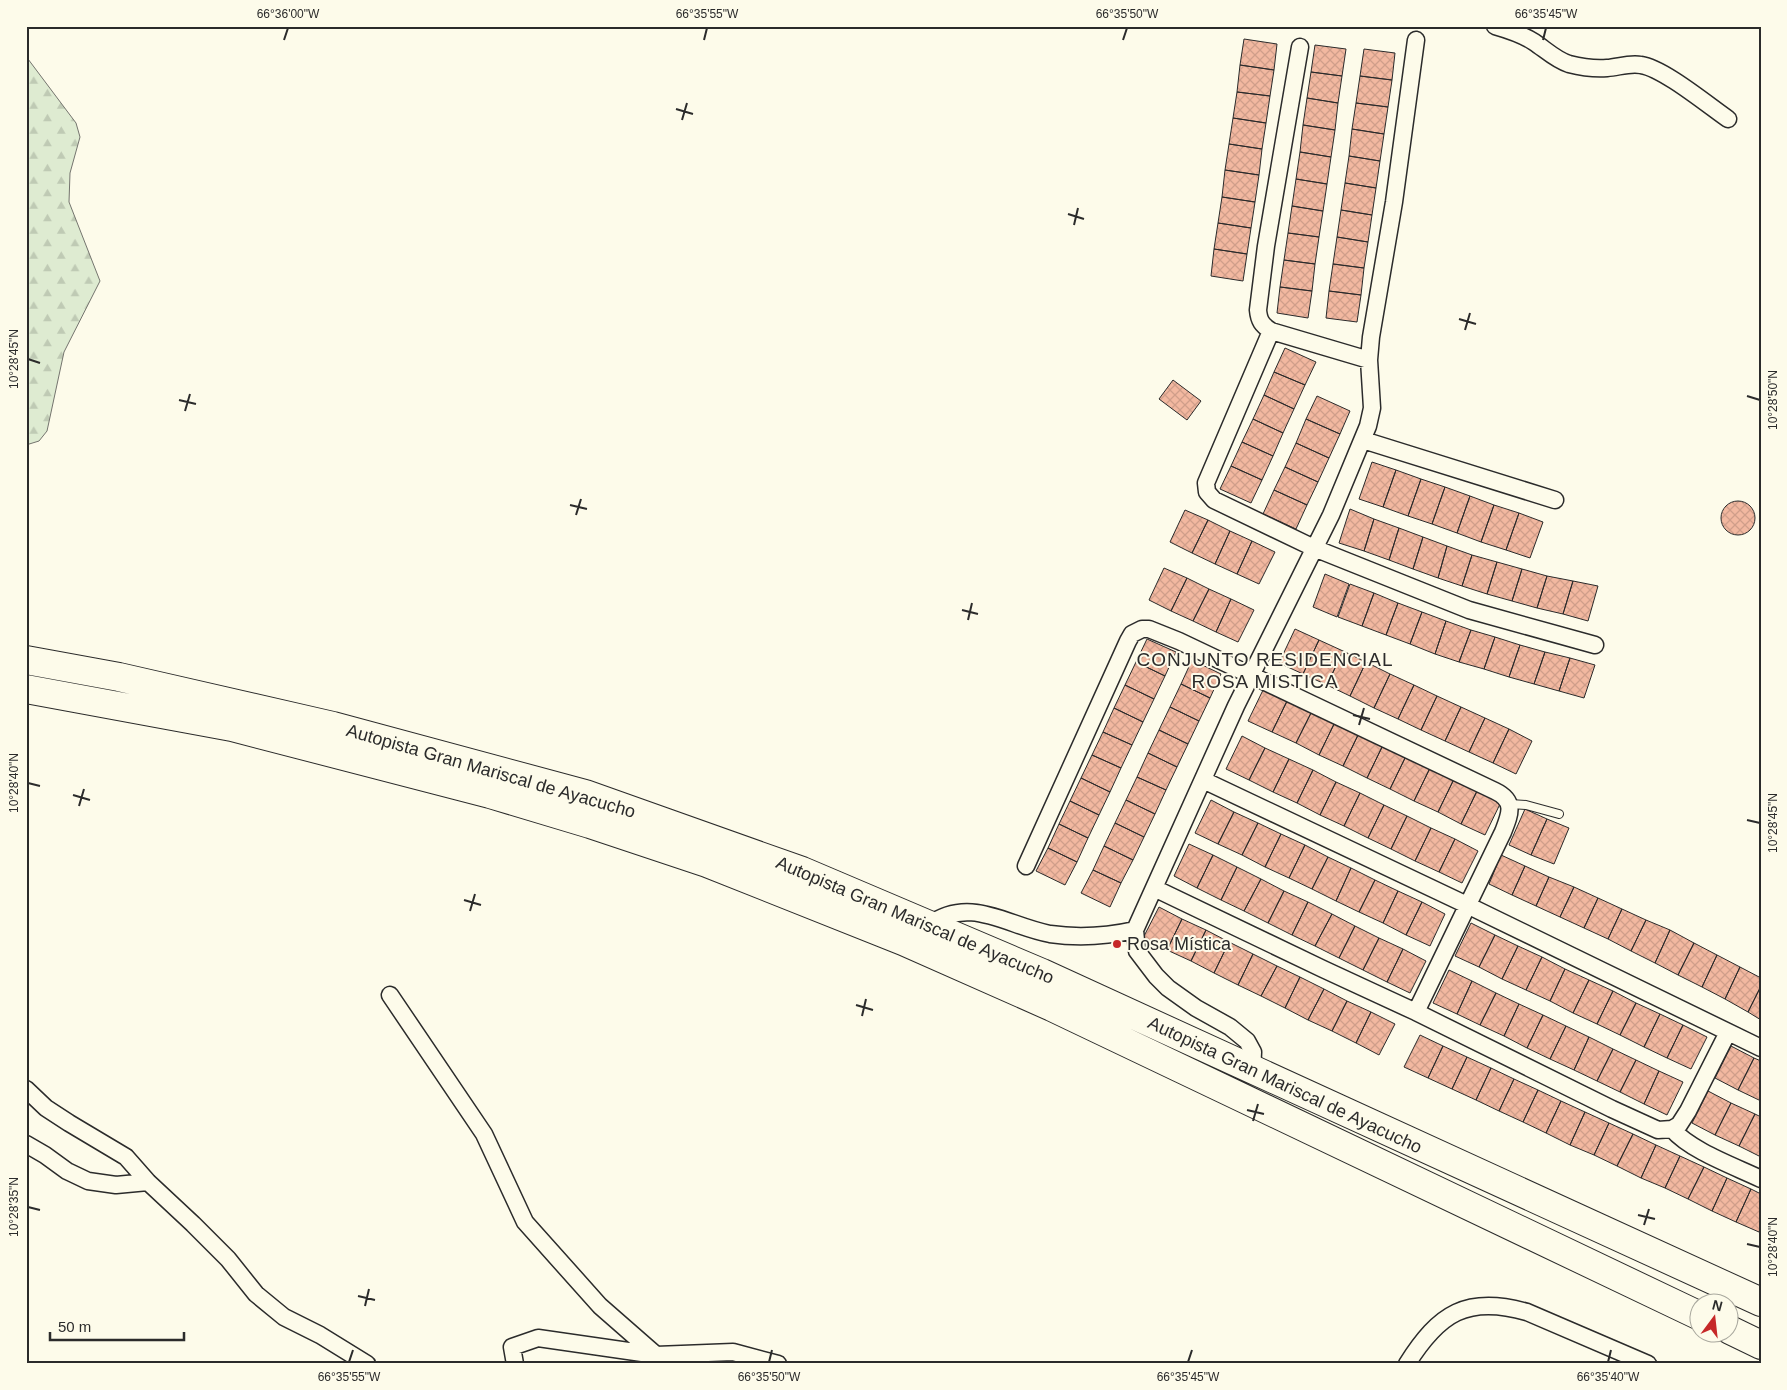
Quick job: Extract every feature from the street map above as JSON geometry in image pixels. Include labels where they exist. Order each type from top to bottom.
[{"type":"highway","name":"Autopista Gran Mariscal de Ayacucho","points":[[26,660],[119,677],[333,726],[585,794],[802,871],[1042,973],[1252,1071],[1761,1302]]},
{"type":"highway","name":"Autopista Gran Mariscal de Ayacucho","points":[[26,689],[232,727],[490,794],[590,824],[707,864],[903,941],[1052,1007],[1690,1311]]},
{"type":"highway","points":[[1740,1335],[1761,1345]]},
{"type":"street","points":[[1495,26],[1512,30],[1526,37],[1568,64],[1592,68],[1636,64],[1650,67],[1677,83],[1728,119]]},
{"type":"street","points":[[1252,1071],[1254,1058],[1251,1046],[1247,1040],[1230,1026],[1196,1008],[1168,988],[1137,951],[1135,930],[1251,676],[1331,515],[1368,426],[1372,408],[1369,360],[1371,337],[1394,202],[1416,40]]},
{"type":"street","points":[[1300,46],[1266,246],[1258,310],[1261,324],[1271,331],[1369,360]]},
{"type":"street","points":[[1271,331],[1206,483],[1206,490],[1214,500],[1314,548],[1469,610],[1596,645]]},
{"type":"street","points":[[1363,440],[1555,500]]},
{"type":"street","points":[[1026,866],[1132,634],[1142,629],[1154,631],[1216,658],[1495,791],[1510,804],[1510,813],[1505,827],[1416,1012]]},
{"type":"street","points":[[1203,780],[1761,1048]]},
{"type":"street","points":[[1154,888],[1416,1012],[1652,1128],[1664,1130],[1672,1129],[1678,1125],[1688,1111],[1728,1032]]},
{"type":"street","points":[[929,925],[946,914],[966,911],[978,912],[1051,934],[1103,936],[1135,930]]},
{"type":"street","points":[[390,995],[484,1134],[525,1222],[600,1306],[656,1355]]},
{"type":"street","points":[[26,1089],[46,1108],[126,1157],[148,1182],[228,1259],[256,1294],[284,1317],[320,1335],[367,1364]]},
{"type":"street","points":[[1672,1129],[1690,1145],[1761,1179]]},
{"type":"street","points":[[26,1144],[67,1171],[88,1181],[116,1185],[148,1182]]},
{"type":"street","points":[[1407,1364],[1425,1338],[1443,1320],[1466,1308],[1482,1305],[1513,1308],[1527,1312],[1648,1364]]},
{"type":"street","points":[[515,1364],[512,1347],[538,1338],[656,1355],[733,1352],[778,1364]]},
{"type":"lane","points":[[1510,804],[1526,805],[1559,814]]},
{"type":"green space","points":[[26,50],[28,59],[76,123],[80,137],[70,173],[69,202],[100,281],[64,352],[47,431],[39,441],[26,445]]},
{"type":"building","points":[[1244,39],[1277,44],[1274,70],[1240,65]]},
{"type":"building","points":[[1315,45],[1346,49],[1342,76],[1311,72]]},
{"type":"building","points":[[1364,49],[1395,53],[1392,80],[1360,76]]},
{"type":"building","points":[[1240,65],[1274,70],[1270,96],[1237,92]]},
{"type":"building","points":[[1311,72],[1342,76],[1338,103],[1307,98]]},
{"type":"building","points":[[1360,76],[1392,80],[1388,107],[1356,103]]},
{"type":"building","points":[[1237,92],[1270,96],[1266,123],[1233,118]]},
{"type":"building","points":[[1307,98],[1338,103],[1335,130],[1303,125]]},
{"type":"building","points":[[1356,103],[1388,107],[1384,134],[1352,129]]},
{"type":"building","points":[[1233,118],[1266,123],[1262,149],[1229,144]]},
{"type":"building","points":[[1303,125],[1335,130],[1331,157],[1300,152]]},
{"type":"building","points":[[1352,129],[1384,134],[1380,161],[1349,156]]},
{"type":"building","points":[[1229,144],[1262,149],[1259,175],[1225,170]]},
{"type":"building","points":[[1300,152],[1331,157],[1327,184],[1296,179]]},
{"type":"building","points":[[1349,156],[1380,161],[1376,188],[1345,183]]},
{"type":"building","points":[[1225,170],[1259,175],[1255,202],[1222,197]]},
{"type":"building","points":[[1296,179],[1327,184],[1323,211],[1292,206]]},
{"type":"building","points":[[1345,183],[1376,188],[1372,215],[1341,210]]},
{"type":"building","points":[[1222,197],[1255,202],[1251,228],[1218,223]]},
{"type":"building","points":[[1292,206],[1323,211],[1319,237],[1288,233]]},
{"type":"building","points":[[1341,210],[1372,215],[1368,242],[1337,237]]},
{"type":"building","points":[[1218,223],[1251,228],[1247,254],[1214,249]]},
{"type":"building","points":[[1288,233],[1319,237],[1315,264],[1284,260]]},
{"type":"building","points":[[1337,237],[1368,242],[1364,268],[1333,264]]},
{"type":"building","points":[[1214,249],[1247,254],[1243,281],[1211,276]]},
{"type":"building","points":[[1284,260],[1315,264],[1312,291],[1280,287]]},
{"type":"building","points":[[1333,264],[1364,268],[1361,295],[1329,291]]},
{"type":"building","points":[[1280,287],[1312,291],[1308,318],[1277,313]]},
{"type":"building","points":[[1329,291],[1361,295],[1357,322],[1326,318]]},
{"type":"building","points":[[1285,348],[1316,362],[1305,385],[1274,372]]},
{"type":"building","points":[[1274,372],[1305,385],[1294,409],[1264,395]]},
{"type":"building","points":[[1173,380],[1201,401],[1187,420],[1159,399]]},
{"type":"building","points":[[1264,395],[1294,409],[1283,433],[1253,419]]},
{"type":"building","points":[[1317,396],[1350,411],[1340,434],[1306,419]]},
{"type":"building","points":[[1253,419],[1283,433],[1273,456],[1242,442]]},
{"type":"building","points":[[1306,419],[1340,434],[1329,458],[1296,443]]},
{"type":"building","points":[[1242,442],[1273,456],[1262,480],[1231,466]]},
{"type":"building","points":[[1296,443],[1329,458],[1318,482],[1285,467]]},
{"type":"building","points":[[1372,462],[1396,470],[1383,507],[1359,499]]},
{"type":"building","points":[[1231,466],[1262,480],[1251,503],[1220,489]]},
{"type":"building","points":[[1285,467],[1318,482],[1307,505],[1274,490]]},
{"type":"building","points":[[1396,470],[1421,479],[1408,516],[1383,507]]},
{"type":"building","points":[[1421,479],[1445,487],[1432,524],[1408,516]]},
{"type":"building","points":[[1445,487],[1470,496],[1457,533],[1432,524]]},
{"type":"building","points":[[1274,490],[1307,505],[1296,529],[1263,514]]},
{"type":"building","points":[[1470,496],[1494,505],[1481,542],[1457,533]]},
{"type":"building","points":[[1738,501],[1745,502],[1750,506],[1754,511],[1754,525],[1750,530],[1745,534],[1738,535],[1731,534],[1726,530],[1722,525],[1721,518],[1722,511],[1726,506],[1731,502]]},
{"type":"building","points":[[1494,505],[1519,513],[1506,550],[1481,542]]},
{"type":"building","points":[[1350,509],[1374,519],[1364,551],[1339,543]]},
{"type":"building","points":[[1185,510],[1208,520],[1192,553],[1170,542]]},
{"type":"building","points":[[1519,513],[1543,522],[1530,558],[1506,550]]},
{"type":"building","points":[[1374,519],[1399,528],[1389,560],[1364,551]]},
{"type":"building","points":[[1208,520],[1230,531],[1215,564],[1192,553]]},
{"type":"building","points":[[1399,528],[1423,537],[1413,569],[1389,560]]},
{"type":"building","points":[[1230,531],[1252,541],[1237,574],[1215,564]]},
{"type":"building","points":[[1423,537],[1447,546],[1438,578],[1413,569]]},
{"type":"building","points":[[1252,541],[1275,552],[1259,584],[1237,574]]},
{"type":"building","points":[[1447,546],[1472,555],[1462,586],[1438,578]]},
{"type":"building","points":[[1472,555],[1497,562],[1487,594],[1462,586]]},
{"type":"building","points":[[1497,562],[1522,569],[1512,601],[1487,594]]},
{"type":"building","points":[[1164,568],[1187,578],[1171,611],[1149,600]]},
{"type":"building","points":[[1522,569],[1547,576],[1537,608],[1512,601]]},
{"type":"building","points":[[1325,574],[1349,584],[1337,617],[1313,607]]},
{"type":"building","points":[[1547,576],[1573,581],[1563,614],[1537,608]]},
{"type":"building","points":[[1187,578],[1209,589],[1193,621],[1171,611]]},
{"type":"building","points":[[1573,581],[1598,586],[1588,621],[1563,614]]},
{"type":"building","points":[[1350,584],[1374,593],[1362,626],[1338,617]]},
{"type":"building","points":[[1209,589],[1231,599],[1216,632],[1193,621]]},
{"type":"building","points":[[1374,593],[1398,603],[1386,635],[1362,626]]},
{"type":"building","points":[[1231,599],[1254,610],[1238,642],[1216,632]]},
{"type":"building","points":[[1398,603],[1422,612],[1410,644],[1386,635]]},
{"type":"building","points":[[1422,612],[1446,621],[1435,654],[1410,644]]},
{"type":"building","points":[[1446,621],[1471,630],[1459,662],[1435,654]]},
{"type":"building","points":[[1295,629],[1319,640],[1303,674],[1279,663]]},
{"type":"building","points":[[1471,630],[1495,637],[1484,669],[1459,662]]},
{"type":"building","points":[[1495,637],[1520,645],[1509,677],[1484,669]]},
{"type":"building","points":[[1147,639],[1176,652],[1165,676],[1136,662]]},
{"type":"building","points":[[1319,640],[1343,651],[1327,685],[1303,674]]},
{"type":"building","points":[[1520,645],[1545,652],[1534,684],[1509,677]]},
{"type":"building","points":[[1343,651],[1366,662],[1350,696],[1327,685]]},
{"type":"building","points":[[1545,652],[1570,658],[1559,691],[1534,684]]},
{"type":"building","points":[[1570,658],[1595,665],[1584,698],[1559,691]]},
{"type":"building","points":[[1192,660],[1221,674],[1210,698],[1181,684]]},
{"type":"building","points":[[1136,662],[1165,676],[1154,699],[1125,685]]},
{"type":"building","points":[[1366,662],[1390,674],[1374,708],[1350,696]]},
{"type":"building","points":[[1390,674],[1414,685],[1398,719],[1374,708]]},
{"type":"building","points":[[1181,684],[1210,698],[1199,721],[1170,707]]},
{"type":"building","points":[[1125,685],[1154,699],[1143,722],[1114,708]]},
{"type":"building","points":[[1414,685],[1437,696],[1421,730],[1398,719]]},
{"type":"building","points":[[1264,688],[1288,699],[1272,732],[1248,721]]},
{"type":"building","points":[[1437,696],[1461,707],[1445,741],[1421,730]]},
{"type":"building","points":[[1288,699],[1312,711],[1296,743],[1272,732]]},
{"type":"building","points":[[1170,707],[1199,721],[1188,744],[1159,730]]},
{"type":"building","points":[[1461,707],[1485,718],[1469,752],[1445,741]]},
{"type":"building","points":[[1114,708],[1143,722],[1132,745],[1103,732]]},
{"type":"building","points":[[1312,711],[1335,722],[1319,755],[1296,743]]},
{"type":"building","points":[[1485,718],[1509,729],[1493,763],[1469,752]]},
{"type":"building","points":[[1335,722],[1359,733],[1343,766],[1319,755]]},
{"type":"building","points":[[1509,729],[1532,741],[1516,774],[1493,763]]},
{"type":"building","points":[[1159,730],[1188,744],[1177,767],[1148,753]]},
{"type":"building","points":[[1103,732],[1132,745],[1121,768],[1092,755]]},
{"type":"building","points":[[1359,733],[1383,745],[1367,778],[1343,766]]},
{"type":"building","points":[[1242,736],[1265,748],[1249,780],[1226,769]]},
{"type":"building","points":[[1383,745],[1406,756],[1390,789],[1367,778]]},
{"type":"building","points":[[1265,748],[1289,759],[1273,792],[1249,780]]},
{"type":"building","points":[[1148,753],[1177,767],[1166,790],[1137,777]]},
{"type":"building","points":[[1092,755],[1121,768],[1110,792],[1081,778]]},
{"type":"building","points":[[1406,756],[1430,768],[1414,801],[1390,789]]},
{"type":"building","points":[[1289,759],[1313,770],[1297,803],[1273,792]]},
{"type":"building","points":[[1430,768],[1454,779],[1438,812],[1414,801]]},
{"type":"building","points":[[1313,770],[1336,782],[1320,815],[1297,803]]},
{"type":"building","points":[[1137,777],[1166,790],[1155,814],[1126,800]]},
{"type":"building","points":[[1081,778],[1110,792],[1099,815],[1070,801]]},
{"type":"building","points":[[1454,779],[1477,791],[1461,824],[1438,812]]},
{"type":"building","points":[[1336,782],[1360,793],[1344,826],[1320,815]]},
{"type":"building","points":[[1477,791],[1501,802],[1485,835],[1461,824]]},
{"type":"building","points":[[1360,793],[1384,805],[1368,838],[1344,826]]},
{"type":"building","points":[[1126,800],[1155,814],[1144,837],[1115,823]]},
{"type":"building","points":[[1211,800],[1234,812],[1218,844],[1195,833]]},
{"type":"building","points":[[1070,801],[1099,815],[1088,838],[1059,824]]},
{"type":"building","points":[[1384,805],[1407,816],[1391,849],[1368,838]]},
{"type":"building","points":[[1525,809],[1547,819],[1531,855],[1509,845]]},
{"type":"building","points":[[1234,812],[1258,823],[1242,855],[1218,844]]},
{"type":"building","points":[[1407,816],[1431,828],[1415,861],[1391,849]]},
{"type":"building","points":[[1547,819],[1569,828],[1554,864],[1531,855]]},
{"type":"building","points":[[1115,823],[1144,837],[1133,860],[1104,846]]},
{"type":"building","points":[[1258,823],[1281,834],[1265,867],[1242,855]]},
{"type":"building","points":[[1059,824],[1088,838],[1077,862],[1048,848]]},
{"type":"building","points":[[1431,828],[1455,839],[1439,872],[1415,861]]},
{"type":"building","points":[[1281,834],[1305,845],[1289,878],[1265,867]]},
{"type":"building","points":[[1455,839],[1478,851],[1462,883],[1439,872]]},
{"type":"building","points":[[1189,844],[1213,855],[1197,888],[1174,876]]},
{"type":"building","points":[[1305,845],[1328,857],[1312,889],[1289,878]]},
{"type":"building","points":[[1104,846],[1133,860],[1121,883],[1093,870]]},
{"type":"building","points":[[1048,848],[1077,862],[1065,885],[1036,871]]},
{"type":"building","points":[[1213,855],[1237,867],[1221,900],[1197,888]]},
{"type":"building","points":[[1501,855],[1525,866],[1512,895],[1489,884]]},
{"type":"building","points":[[1328,857],[1351,868],[1336,901],[1312,889]]},
{"type":"building","points":[[1525,866],[1549,877],[1536,906],[1512,895]]},
{"type":"building","points":[[1237,867],[1261,879],[1244,911],[1221,900]]},
{"type":"building","points":[[1351,868],[1375,880],[1359,912],[1336,901]]},
{"type":"building","points":[[1093,870],[1121,883],[1110,907],[1081,893]]},
{"type":"building","points":[[1549,877],[1574,887],[1560,917],[1536,906]]},
{"type":"building","points":[[1261,879],[1284,891],[1268,923],[1244,911]]},
{"type":"building","points":[[1375,880],[1398,891],[1383,923],[1359,912]]},
{"type":"building","points":[[1574,887],[1598,898],[1584,928],[1560,917]]},
{"type":"building","points":[[1284,891],[1308,902],[1292,935],[1268,923]]},
{"type":"building","points":[[1398,891],[1422,902],[1406,935],[1383,923]]},
{"type":"building","points":[[1598,898],[1622,909],[1608,939],[1584,928]]},
{"type":"building","points":[[1308,902],[1332,914],[1315,946],[1292,935]]},
{"type":"building","points":[[1422,902],[1445,914],[1430,946],[1406,935]]},
{"type":"building","points":[[1159,907],[1182,919],[1167,950],[1143,938]]},
{"type":"building","points":[[1622,909],[1646,920],[1631,951],[1608,939]]},
{"type":"building","points":[[1332,914],[1355,926],[1339,958],[1315,946]]},
{"type":"building","points":[[1182,919],[1206,930],[1191,961],[1167,950]]},
{"type":"building","points":[[1646,920],[1670,930],[1655,963],[1631,951]]},
{"type":"building","points":[[1471,923],[1495,935],[1479,967],[1455,956]]},
{"type":"building","points":[[1355,926],[1379,938],[1363,970],[1339,958]]},
{"type":"building","points":[[1206,930],[1229,942],[1214,973],[1191,961]]},
{"type":"building","points":[[1670,930],[1694,943],[1678,975],[1655,963]]},
{"type":"building","points":[[1495,935],[1518,946],[1502,979],[1479,967]]},
{"type":"building","points":[[1379,938],[1403,949],[1387,982],[1363,970]]},
{"type":"building","points":[[1229,942],[1253,954],[1238,985],[1214,973]]},
{"type":"building","points":[[1694,943],[1717,955],[1702,987],[1678,975]]},
{"type":"building","points":[[1518,946],[1542,957],[1526,990],[1502,979]]},
{"type":"building","points":[[1403,949],[1426,961],[1410,993],[1387,982]]},
{"type":"building","points":[[1253,954],[1277,966],[1261,996],[1238,985]]},
{"type":"building","points":[[1717,955],[1740,967],[1725,999],[1702,987]]},
{"type":"building","points":[[1542,957],[1565,969],[1550,1001],[1526,990]]},
{"type":"building","points":[[1277,966],[1300,977],[1285,1008],[1261,996]]},
{"type":"building","points":[[1740,967],[1761,978],[1761,986],[1748,1012],[1725,999]]},
{"type":"building","points":[[1565,969],[1589,980],[1573,1013],[1550,1001]]},
{"type":"building","points":[[1449,970],[1472,981],[1457,1014],[1433,1003]]},
{"type":"building","points":[[1300,977],[1324,989],[1308,1020],[1285,1008]]},
{"type":"building","points":[[1589,980],[1613,991],[1597,1024],[1573,1013]]},
{"type":"building","points":[[1472,981],[1496,993],[1480,1025],[1457,1014]]},
{"type":"building","points":[[1761,986],[1761,1020],[1748,1012]]},
{"type":"building","points":[[1324,989],[1347,1001],[1332,1031],[1308,1020]]},
{"type":"building","points":[[1613,991],[1636,1003],[1620,1035],[1597,1024]]},
{"type":"building","points":[[1496,993],[1519,1004],[1504,1036],[1480,1025]]},
{"type":"building","points":[[1347,1001],[1371,1012],[1356,1043],[1332,1031]]},
{"type":"building","points":[[1636,1003],[1660,1014],[1644,1047],[1620,1035]]},
{"type":"building","points":[[1519,1004],[1543,1015],[1527,1048],[1504,1036]]},
{"type":"building","points":[[1371,1012],[1395,1024],[1379,1055],[1356,1043]]},
{"type":"building","points":[[1660,1014],[1683,1025],[1667,1058],[1644,1047]]},
{"type":"building","points":[[1543,1015],[1566,1026],[1550,1059],[1527,1048]]},
{"type":"building","points":[[1683,1025],[1707,1037],[1691,1069],[1667,1058]]},
{"type":"building","points":[[1566,1026],[1589,1037],[1574,1070],[1550,1059]]},
{"type":"building","points":[[1420,1035],[1443,1046],[1428,1078],[1404,1067]]},
{"type":"building","points":[[1589,1037],[1613,1049],[1597,1081],[1574,1070]]},
{"type":"building","points":[[1443,1046],[1467,1057],[1452,1089],[1428,1078]]},
{"type":"building","points":[[1731,1046],[1754,1058],[1738,1090],[1715,1078]]},
{"type":"building","points":[[1613,1049],[1636,1060],[1620,1092],[1597,1081]]},
{"type":"building","points":[[1467,1057],[1491,1068],[1476,1100],[1452,1089]]},
{"type":"building","points":[[1754,1058],[1761,1061],[1761,1101],[1738,1090]]},
{"type":"building","points":[[1636,1060],[1659,1071],[1644,1104],[1620,1092]]},
{"type":"building","points":[[1491,1068],[1514,1079],[1499,1111],[1476,1100]]},
{"type":"building","points":[[1659,1071],[1683,1082],[1667,1115],[1644,1104]]},
{"type":"building","points":[[1514,1079],[1538,1090],[1523,1122],[1499,1111]]},
{"type":"building","points":[[1538,1090],[1561,1101],[1546,1133],[1523,1122]]},
{"type":"building","points":[[1708,1091],[1731,1103],[1715,1135],[1692,1123]]},
{"type":"building","points":[[1561,1101],[1585,1112],[1570,1145],[1546,1133]]},
{"type":"building","points":[[1731,1103],[1755,1114],[1739,1146],[1715,1135]]},
{"type":"building","points":[[1585,1112],[1609,1123],[1594,1155],[1570,1145]]},
{"type":"building","points":[[1755,1114],[1761,1117],[1761,1157],[1739,1146]]},
{"type":"building","points":[[1609,1123],[1633,1134],[1617,1166],[1594,1155]]},
{"type":"building","points":[[1633,1134],[1656,1145],[1641,1178],[1617,1166]]},
{"type":"building","points":[[1656,1145],[1680,1156],[1665,1188],[1641,1178]]},
{"type":"building","points":[[1680,1156],[1704,1167],[1688,1199],[1665,1188]]},
{"type":"building","points":[[1704,1167],[1727,1178],[1712,1211],[1688,1199]]},
{"type":"building","points":[[1727,1178],[1751,1189],[1736,1222],[1712,1211]]},
{"type":"building","points":[[1751,1189],[1761,1194],[1761,1229],[1759,1232],[1736,1222]]},
{"type":"place","name":"Rosa Mística","points":[[1117,944]]},
{"type":"district","name":"CONJUNTO RESIDENCIAL ROSA MISTICA","points":[[1265,670]]}]
